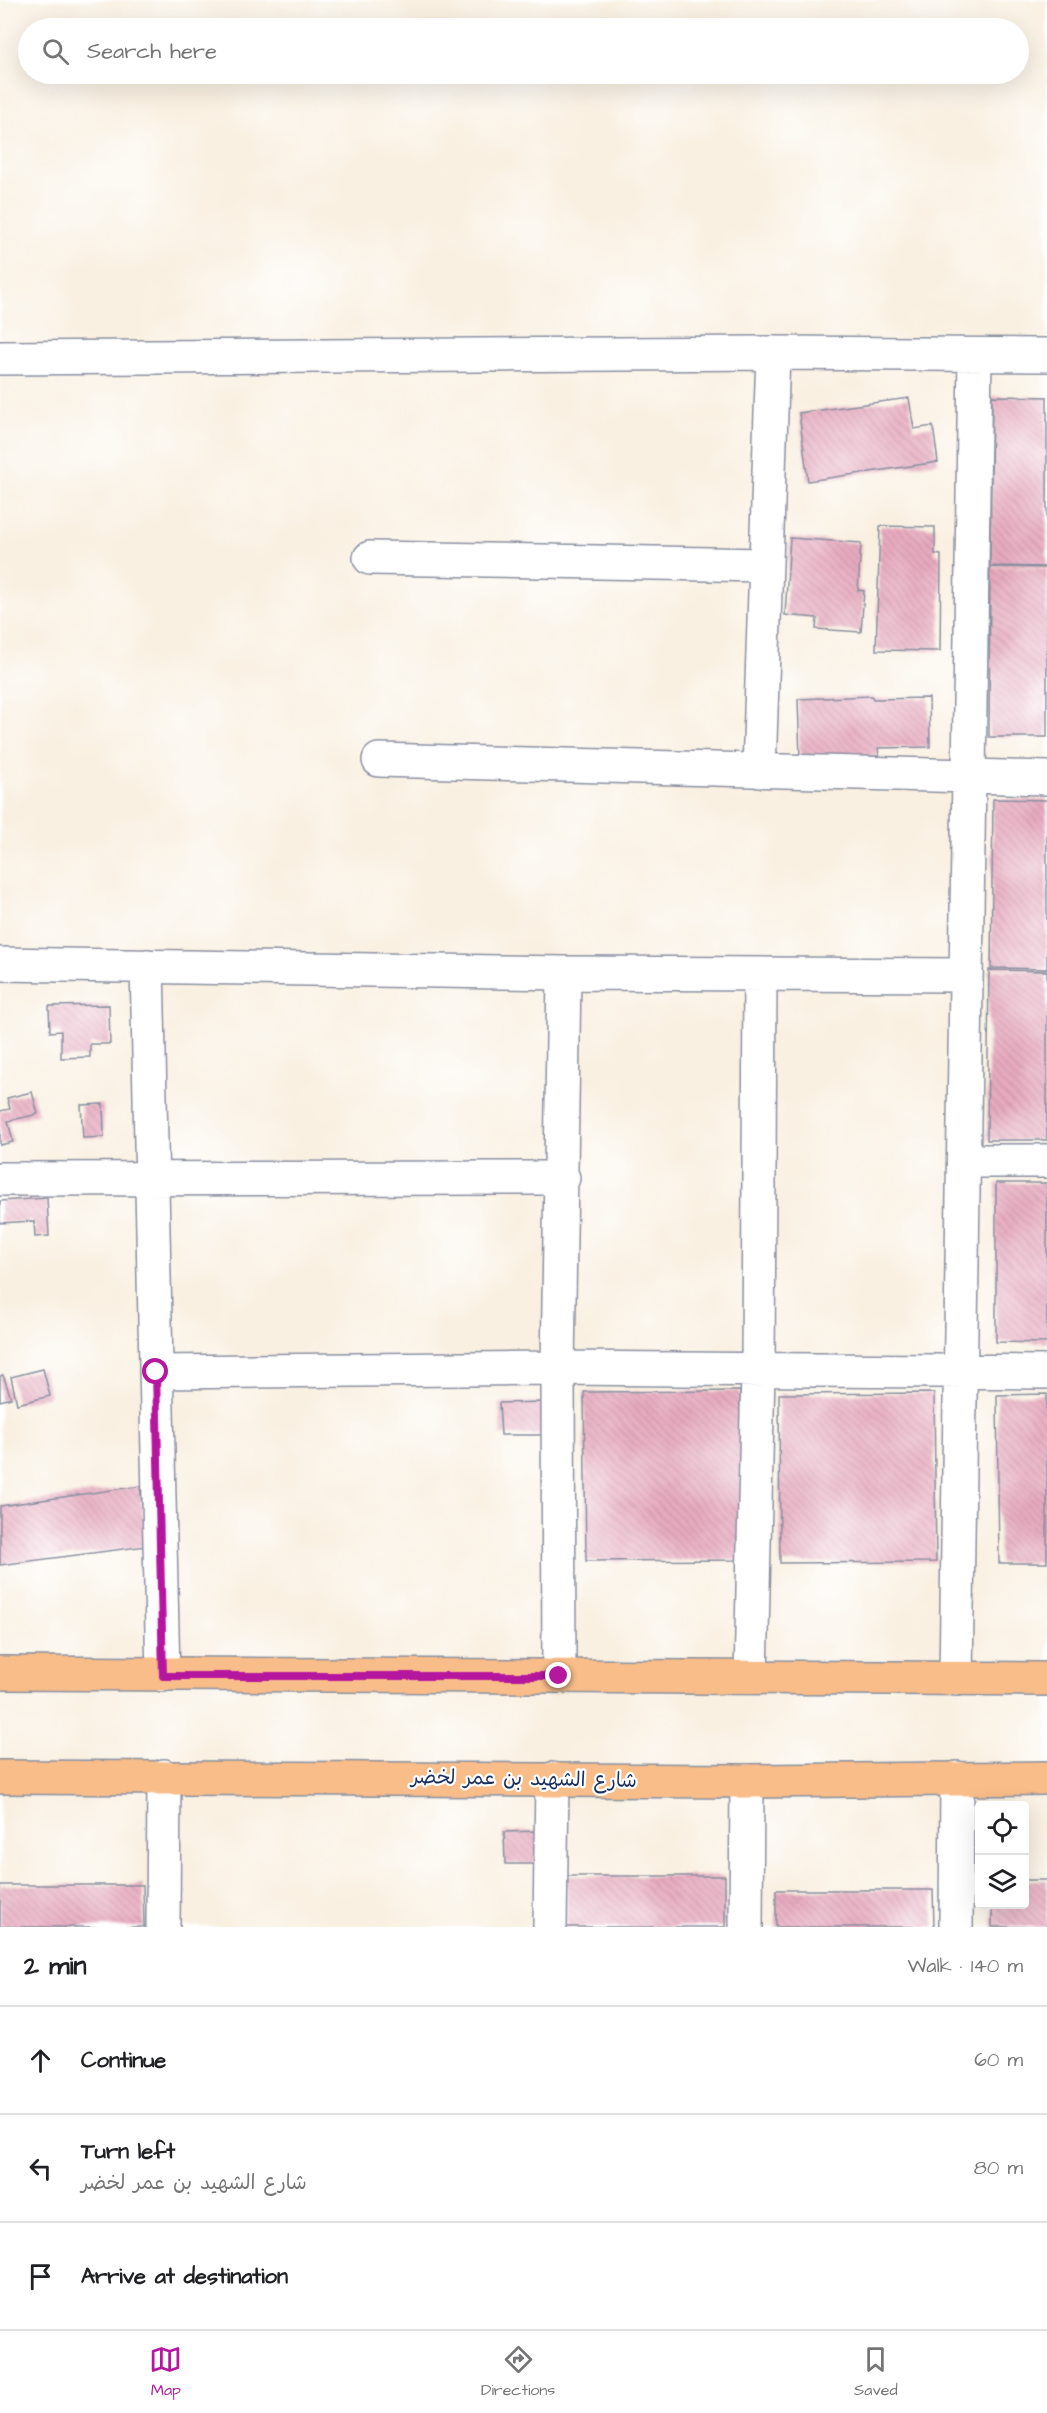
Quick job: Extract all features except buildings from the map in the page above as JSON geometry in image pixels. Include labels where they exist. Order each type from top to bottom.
[{"type":"main road","points":[[0,1673],[163,1676],[1047,1679]]},
{"type":"main road","name":"شارع الشهيد بن عمر لخضر","points":[[0,1777],[164,1776],[747,1781],[1047,1778]]},
{"type":"street","points":[[759,771],[773,353]]},
{"type":"street","points":[[0,358],[773,353],[1047,355]]},
{"type":"street","points":[[956,1679],[975,356]]},
{"type":"street","points":[[370,558],[766,565]]},
{"type":"street","points":[[378,760],[1047,778]]},
{"type":"street","points":[[0,963],[564,973],[965,975]]},
{"type":"street","points":[[147,966],[163,1676]]},
{"type":"street","points":[[559,1676],[558,1368],[563,1178],[564,973]]},
{"type":"street","points":[[751,1677],[758,1371],[760,974]]},
{"type":"street","points":[[964,1161],[1047,1161]]},
{"type":"street","points":[[0,1179],[563,1178]]},
{"type":"street","points":[[156,1372],[558,1368],[1047,1372]]},
{"type":"street","points":[[163,1927],[164,1776]]},
{"type":"street","points":[[956,1927],[957,1778]]},
{"type":"street","points":[[550,1927],[552,1779]]},
{"type":"street","points":[[746,1927],[747,1781]]},
{"type":"route","points":[[156,1372],[163,1676],[559,1676]]}]
